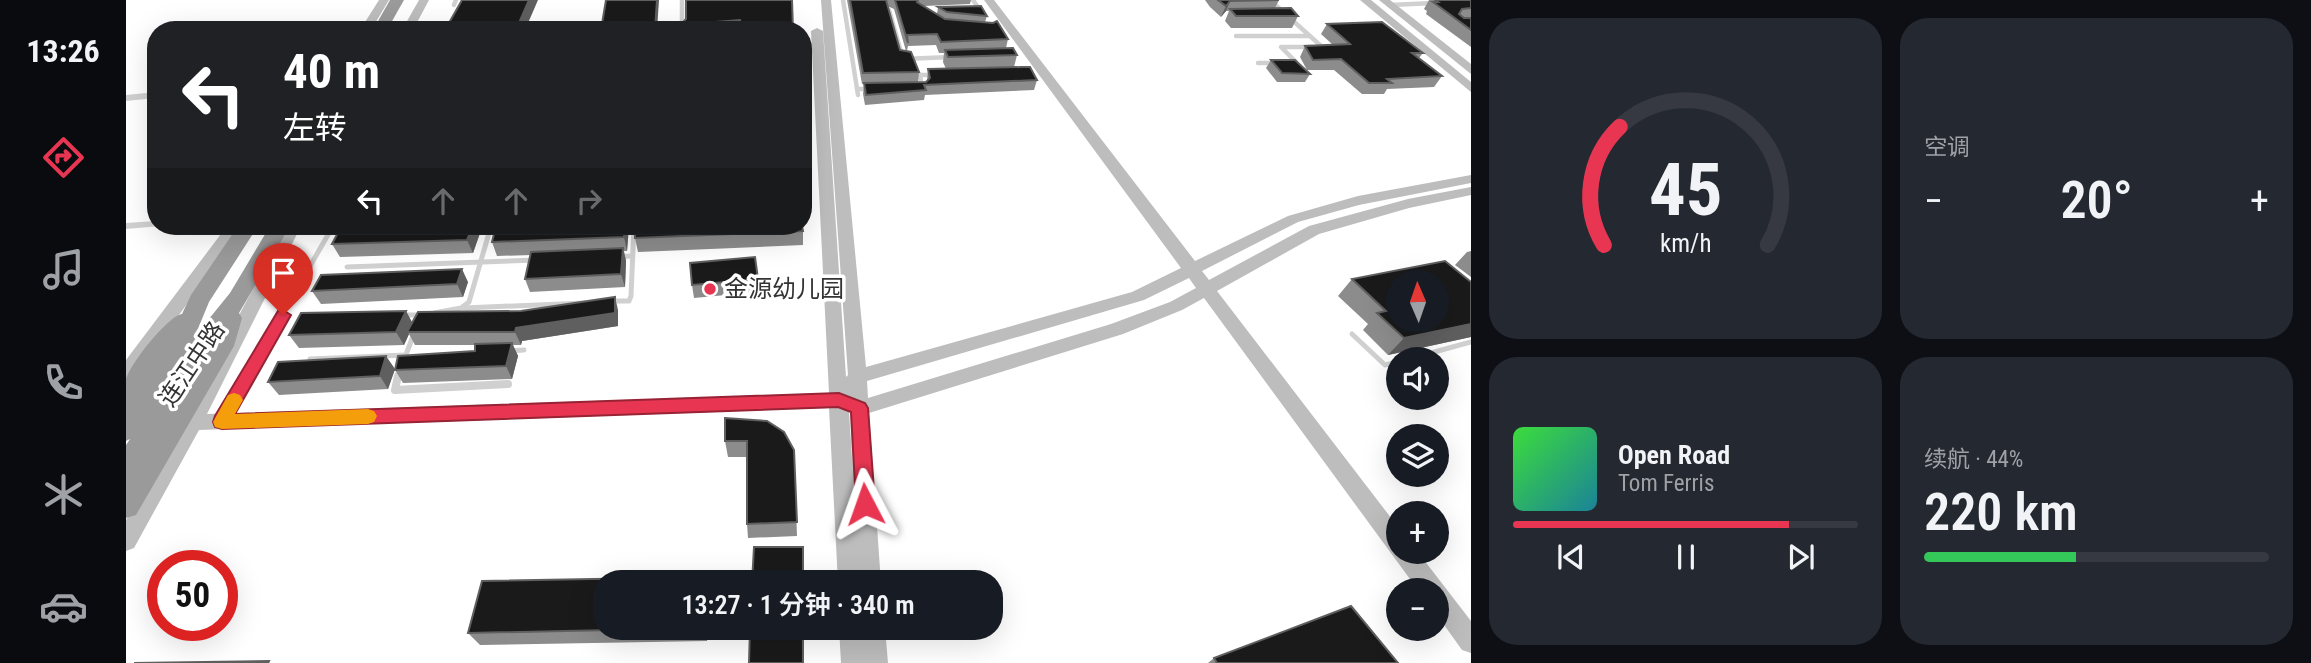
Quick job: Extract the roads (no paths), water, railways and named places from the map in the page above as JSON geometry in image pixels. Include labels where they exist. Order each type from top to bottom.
[{"type":"highway","points":[[385,21],[397,0]]},
{"type":"highway","points":[[398,21],[410,0]]},
{"type":"highway","name":"连江中路","points":[[126,468],[190,347],[200,301],[242,235]]},
{"type":"highway","name":"连江中路","points":[[126,430],[190,347],[249,297],[277,235]]},
{"type":"highway","points":[[126,398],[190,347]]},
{"type":"highway","points":[[126,506],[190,347]]},
{"type":"main road","points":[[371,21],[384,0]]},
{"type":"main road","points":[[412,21],[424,0]]},
{"type":"main road","points":[[815,0],[848,570]]},
{"type":"main road","points":[[826,0],[857,377],[869,570]]},
{"type":"main road","points":[[989,0],[1386,528]]},
{"type":"main road","points":[[1365,0],[1471,88]]},
{"type":"main road","points":[[1387,2],[1471,70]]},
{"type":"main road","points":[[839,400],[857,377],[1138,296],[1293,219],[1371,198],[1471,179]]},
{"type":"main road","points":[[192,422],[839,400],[859,408],[1108,333],[1176,306],[1314,230],[1398,206],[1471,191]]},
{"type":"main road","points":[[126,374],[228,235]]},
{"type":"main road","points":[[126,541],[192,422],[249,297],[287,235]]},
{"type":"main road","points":[[1449,612],[1471,641]]},
{"type":"main road","points":[[852,640],[853,663]]},
{"type":"main road","points":[[874,640],[876,663]]},
{"type":"street","points":[[126,98],[147,96]]},
{"type":"street","points":[[126,226],[147,225]]},
{"type":"lane","points":[[682,0],[682,21]]},
{"type":"lane","points":[[842,0],[857,92],[870,89]]},
{"type":"lane","points":[[967,9],[979,9],[972,0]]},
{"type":"lane","points":[[1258,63],[1298,62],[1281,47],[1321,46],[1269,0]]},
{"type":"lane","points":[[1387,2],[1439,3]]},
{"type":"lane","points":[[889,10],[903,59],[957,57]]},
{"type":"lane","points":[[1275,16],[1287,15]]},
{"type":"lane","points":[[1236,36],[1309,36]]},
{"type":"lane","points":[[911,88],[924,88],[915,59]]},
{"type":"lane","points":[[920,75],[945,74]]},
{"type":"lane","points":[[222,422],[328,235]]},
{"type":"lane","points":[[461,308],[469,302],[488,235]]},
{"type":"lane","points":[[603,302],[629,300],[633,295],[633,235]]},
{"type":"lane","points":[[604,257],[631,256]]},
{"type":"lane","points":[[347,267],[549,259]]},
{"type":"lane","points":[[249,297],[296,294]]},
{"type":"lane","points":[[387,316],[426,315],[461,308],[590,302]]},
{"type":"lane","points":[[426,315],[414,332],[394,386],[395,390],[508,384]]},
{"type":"lane","points":[[1352,334],[1386,365]]},
{"type":"lane","points":[[1449,348],[1471,342]]},
{"type":"lane","points":[[498,351],[524,350]]},
{"type":"lane","points":[[310,359],[418,355]]},
{"type":"place","name":"金源幼儿园","points":[[710,289]]}]
